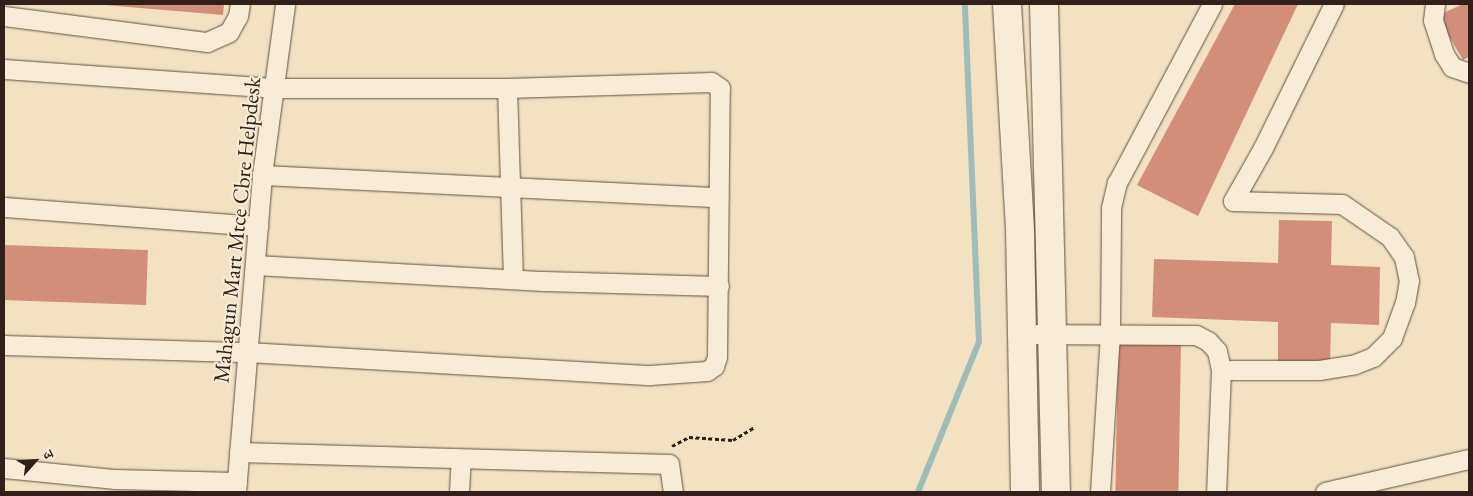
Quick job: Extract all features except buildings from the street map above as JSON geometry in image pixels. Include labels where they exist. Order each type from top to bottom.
[{"type":"street","points":[[4,16],[207,42],[229,32],[238,16],[240,4]]},
{"type":"street","name":"Mahagun Mart Mtce Cbre Helpdesk","points":[[236,487],[262,175],[277,88],[285,4]]},
{"type":"street","points":[[1007,4],[1020,231],[1025,492]]},
{"type":"street","points":[[1044,4],[1050,333],[1056,492]]},
{"type":"street","points":[[1100,492],[1110,333],[1111,208],[1117,183],[1212,4]]},
{"type":"street","points":[[1221,370],[1319,370],[1364,360],[1392,338],[1405,302],[1409,281],[1404,257],[1390,237],[1342,204],[1233,201],[1263,148],[1334,4]]},
{"type":"street","points":[[1435,4],[1434,20],[1444,54],[1452,67],[1469,73]]},
{"type":"street","points":[[4,69],[277,88],[506,88],[712,82],[720,88],[717,357],[714,366],[707,371],[650,375],[247,352],[4,345]]},
{"type":"street","points":[[506,88],[512,279]]},
{"type":"street","points":[[262,175],[508,185],[718,197]]},
{"type":"street","points":[[4,207],[258,226]]},
{"type":"street","points":[[255,265],[512,279],[719,286]]},
{"type":"street","points":[[1021,334],[1110,333],[1196,335],[1217,351],[1221,370],[1216,492]]},
{"type":"street","points":[[239,452],[669,464],[673,492]]},
{"type":"street","points":[[459,492],[461,459]]},
{"type":"street","points":[[1325,492],[1469,459]]},
{"type":"street","points":[[4,468],[115,479],[236,487]]},
{"type":"path","points":[[669,464],[670,448],[680,440],[732,440],[755,427]]},
{"type":"waterway","points":[[918,492],[979,342],[965,4]]}]
